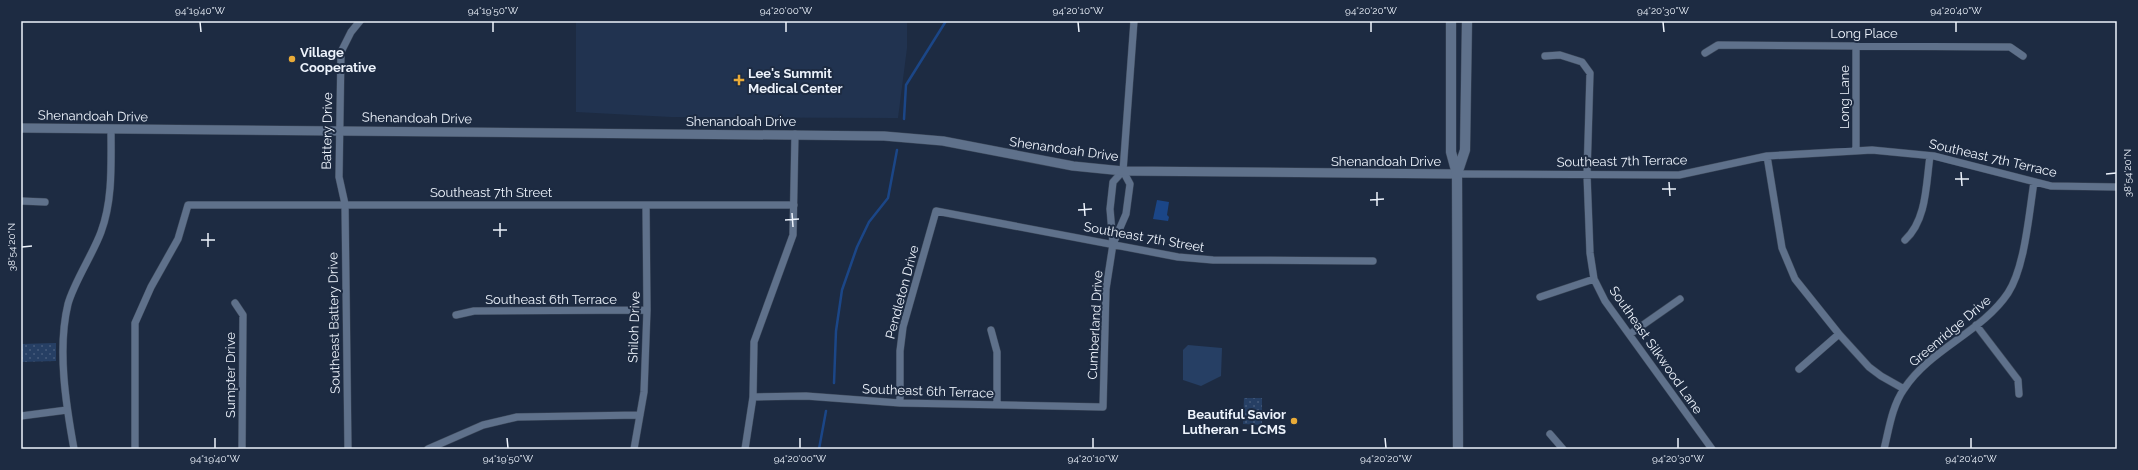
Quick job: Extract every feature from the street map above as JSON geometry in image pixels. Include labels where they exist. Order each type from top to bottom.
[{"type":"main road","points":[[1451,21],[1451,152],[1458,174]]},
{"type":"main road","points":[[1458,449],[1458,174],[1465,150],[1467,21]]},
{"type":"street","name":"Battery Drive","points":[[344,201],[339,177],[341,52],[351,32],[360,21]]},
{"type":"street","name":"Cumberland Drive","points":[[1113,244],[1126,214],[1130,184],[1123,171],[1134,21]]},
{"type":"street","name":"Long Place","points":[[1705,53],[1718,45],[1856,45],[2010,47],[2023,56]]},
{"type":"street","name":"Long Lane","points":[[1856,45],[1856,150]]},
{"type":"street","name":"Southeast Silkwood Lane","points":[[1545,56],[1560,55],[1582,62],[1590,73],[1587,175],[1590,253],[1594,279],[1605,301],[1712,449]]},
{"type":"street","name":"Shenandoah Drive","points":[[21,128],[884,136],[943,141],[1073,166],[1123,171],[1458,174]]},
{"type":"street","points":[[74,449],[67,410],[63,355],[68,304],[101,231],[110,191],[111,130]]},
{"type":"street","points":[[745,449],[753,397],[754,342],[793,235],[795,134]]},
{"type":"street","name":"Southeast 7th Terrace","points":[[1458,174],[1680,175],[1767,156],[1856,150],[1930,156],[2051,186],[2117,187]]},
{"type":"street","points":[[1767,156],[1782,248],[1795,279],[1839,334],[1881,376],[1904,389]]},
{"type":"street","points":[[1905,240],[1915,225],[1923,206],[1930,156]]},
{"type":"street","name":"Cumberland Drive","points":[[1103,407],[1106,290],[1113,244],[1110,209],[1114,182],[1123,171]]},
{"type":"street","name":"Greenridge Drive","points":[[1884,449],[1894,410],[1904,389],[1918,372],[1997,308],[2009,291],[2019,267],[2034,182]]},
{"type":"street","points":[[21,201],[45,202]]},
{"type":"street","name":"Southeast 7th Street","points":[[135,449],[135,322],[151,287],[178,240],[188,205],[344,201],[646,205],[794,205]]},
{"type":"street","name":"Southeast Battery Drive","points":[[344,201],[348,449]]},
{"type":"street","name":"Shiloh Drive","points":[[634,449],[644,392],[647,310],[646,205]]},
{"type":"street","name":"Southeast 7th Street","points":[[936,211],[1178,257],[1213,260],[1373,261]]},
{"type":"street","name":"Pendleton Drive","points":[[900,403],[900,351],[903,327],[936,211]]},
{"type":"street","points":[[1540,298],[1594,279]]},
{"type":"street","points":[[1630,334],[1680,298]]},
{"type":"street","name":"Sumpter Drive","points":[[235,303],[243,315],[242,449]]},
{"type":"street","name":"Southeast 6th Terrace","points":[[456,315],[474,311],[647,310]]},
{"type":"street","points":[[1976,325],[2018,380],[2019,394]]},
{"type":"street","points":[[991,330],[997,352],[997,405]]},
{"type":"street","points":[[1799,368],[1839,334]]},
{"type":"street","name":"Southeast 6th Terrace","points":[[753,397],[806,396],[900,403],[1103,407]]},
{"type":"street","points":[[21,416],[67,410]]},
{"type":"street","points":[[428,449],[483,425],[517,417],[640,415]]},
{"type":"street","points":[[1550,434],[1563,449]]},
{"type":"shaded area","name":"Lee's Summit Medical Center","points":[[576,21],[907,21],[907,48],[898,118],[671,117],[576,112]]},
{"type":"shaded area","points":[[56,343],[56,361],[21,362],[21,344]]},
{"type":"shaded area","points":[[1188,345],[1222,348],[1221,376],[1201,386],[1183,380],[1183,350]]},
{"type":"shaded area","points":[[1244,398],[1262,398],[1262,425],[1243,424]]},
{"type":"water","points":[[1157,200],[1169,202],[1167,215],[1169,217],[1168,221],[1153,219]]},
{"type":"waterway","points":[[904,119],[906,85],[946,21]]},
{"type":"waterway","points":[[834,383],[836,331],[842,290],[857,247],[869,222],[888,198],[897,150]]},
{"type":"waterway","points":[[819,449],[826,411]]},
{"type":"place","name":"Village Cooperative","points":[[292,59]]},
{"type":"place","name":"Lee's Summit Medical Center","points":[[739,80]]},
{"type":"place","name":"Beautiful Savior Lutheran - LCMS","points":[[1294,421]]}]
